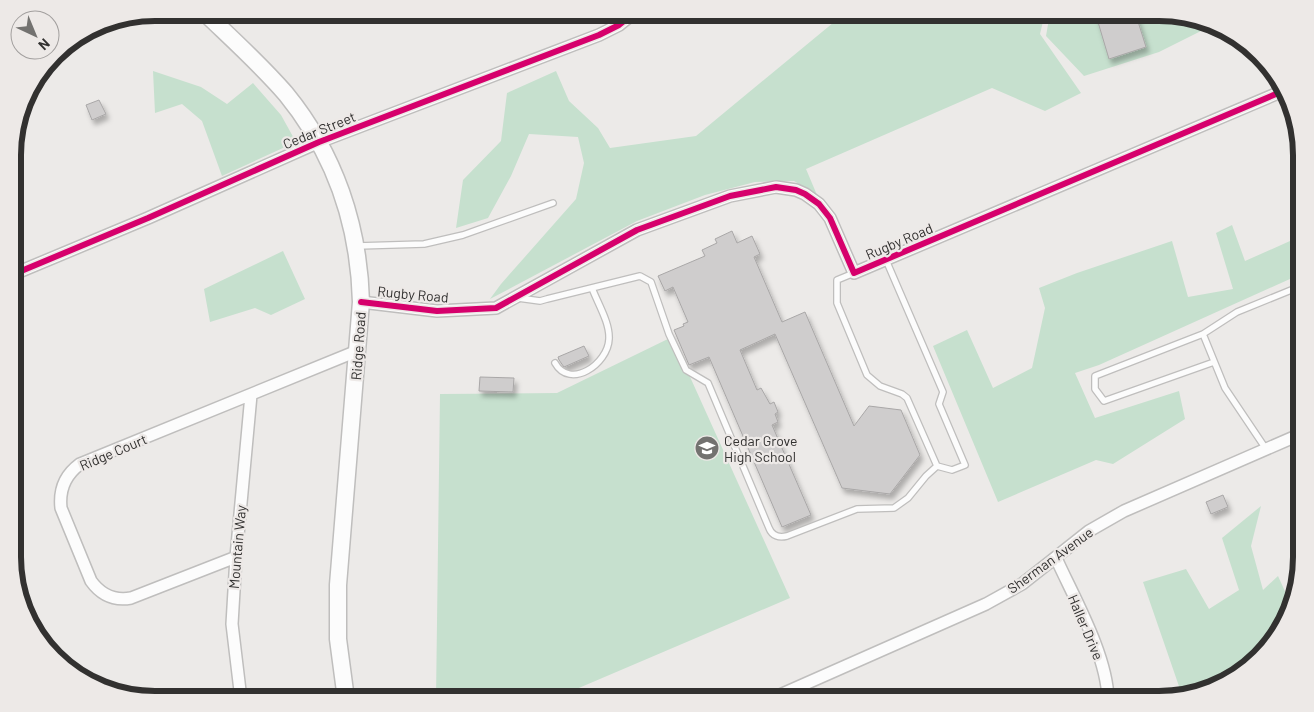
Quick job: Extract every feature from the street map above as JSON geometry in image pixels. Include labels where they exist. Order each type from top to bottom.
[{"type":"main road","name":"Ridge Road","points":[[214,21],[281,88],[298,109],[319,142],[342,192],[356,246],[361,302],[337,603],[340,657],[345,691]]},
{"type":"street","points":[[617,21],[619,25]]},
{"type":"street","name":"Cedar Street","points":[[22,271],[148,218],[319,142],[599,35],[624,21]]},
{"type":"street","name":"Rugby Road","points":[[361,302],[436,311],[496,308],[637,230],[730,196],[776,187],[796,190],[819,204],[830,218],[854,273],[1278,93]]},
{"type":"street","name":"Ridge Court","points":[[236,557],[130,598],[117,599],[110,597],[99,591],[91,581],[61,508],[60,495],[66,478],[80,464],[357,351]]},
{"type":"street","name":"Mountain Way","points":[[240,691],[232,624],[236,557],[251,395]]},
{"type":"street","name":"Sherman Avenue","points":[[791,690],[986,604],[1022,584],[1089,531],[1124,511],[1293,438]]},
{"type":"street","name":"Haller Drive","points":[[1056,558],[1100,654],[1107,690]]},
{"type":"lane","points":[[356,246],[424,244],[463,234],[553,204]]},
{"type":"lane","points":[[886,260],[943,392],[939,404],[965,465],[952,470],[937,466]]},
{"type":"lane","points":[[854,273],[837,280],[837,303],[863,366],[867,375],[875,383],[907,398],[937,466]]},
{"type":"lane","points":[[514,298],[540,301],[640,276],[651,282],[669,334],[686,370],[708,383],[769,528],[779,537],[787,536],[857,509],[894,508],[908,498],[937,466]]},
{"type":"lane","points":[[555,363],[558,369],[564,373],[573,374],[591,368],[605,355],[608,346],[609,330],[592,288]]},
{"type":"lane","points":[[1214,362],[1104,401],[1095,389],[1095,376],[1203,334],[1237,312],[1293,289]]},
{"type":"lane","points":[[1203,334],[1225,388],[1266,450]]},
{"type":"green space","points":[[835,21],[1043,21],[1040,34],[1081,93],[1045,111],[992,88],[806,169],[817,195],[794,181],[755,182],[705,195],[637,221],[490,299],[576,199],[584,163],[578,137],[529,134],[511,176],[488,218],[456,228],[463,180],[501,141],[507,93],[556,71],[569,101],[598,128],[610,148],[696,136]]},
{"type":"green space","points":[[1049,21],[1159,21],[1176,22],[1205,29],[1159,52],[1084,76],[1046,36]]},
{"type":"green space","points":[[153,71],[201,87],[227,104],[253,83],[281,115],[296,142],[222,176],[202,121],[182,104],[155,113]]},
{"type":"green space","points":[[1232,225],[1245,261],[1290,241],[1293,247],[1293,278],[1099,365],[1075,373],[1095,418],[1179,391],[1185,419],[1113,464],[1096,460],[998,502],[933,346],[967,330],[993,388],[1032,368],[1045,308],[1039,288],[1172,241],[1188,297],[1233,289],[1216,233]]},
{"type":"green space","points":[[283,251],[305,299],[271,315],[255,308],[210,322],[204,289]]},
{"type":"green space","points":[[672,337],[790,598],[573,691],[436,691],[440,394],[557,393]]},
{"type":"green space","points":[[1261,506],[1251,546],[1263,590],[1278,576],[1287,596],[1286,600],[1270,631],[1247,658],[1218,677],[1202,684],[1180,689],[1143,582],[1186,569],[1209,609],[1239,590],[1222,538]]},
{"type":"building","points":[[1098,21],[1138,21],[1146,47],[1109,59]]},
{"type":"building","points":[[99,100],[106,114],[92,120],[86,105]]},
{"type":"building","name":"Cedar Grove High School","points":[[732,231],[737,243],[752,236],[760,254],[754,257],[782,322],[805,312],[854,426],[869,406],[901,410],[920,455],[890,494],[842,488],[775,334],[740,350],[757,390],[761,388],[770,404],[774,402],[778,412],[775,414],[778,422],[772,425],[811,515],[782,527],[709,357],[689,365],[674,330],[688,322],[673,287],[665,291],[658,276],[705,256],[702,250],[717,243],[715,239]]},
{"type":"building","points":[[584,346],[589,356],[564,367],[558,357]]},
{"type":"building","points":[[480,377],[514,378],[513,392],[479,391]]},
{"type":"building","points":[[1223,495],[1228,507],[1211,514],[1206,502]]},
{"type":"cycle path","points":[[22,271],[148,218],[319,142],[599,35],[624,21]]},
{"type":"cycle path","points":[[361,302],[437,311],[496,308],[637,230],[730,196],[776,187],[796,190],[819,204],[830,218],[854,273],[1278,93]]},
{"type":"place","name":"Cedar Grove High School","points":[[707,448]]}]
